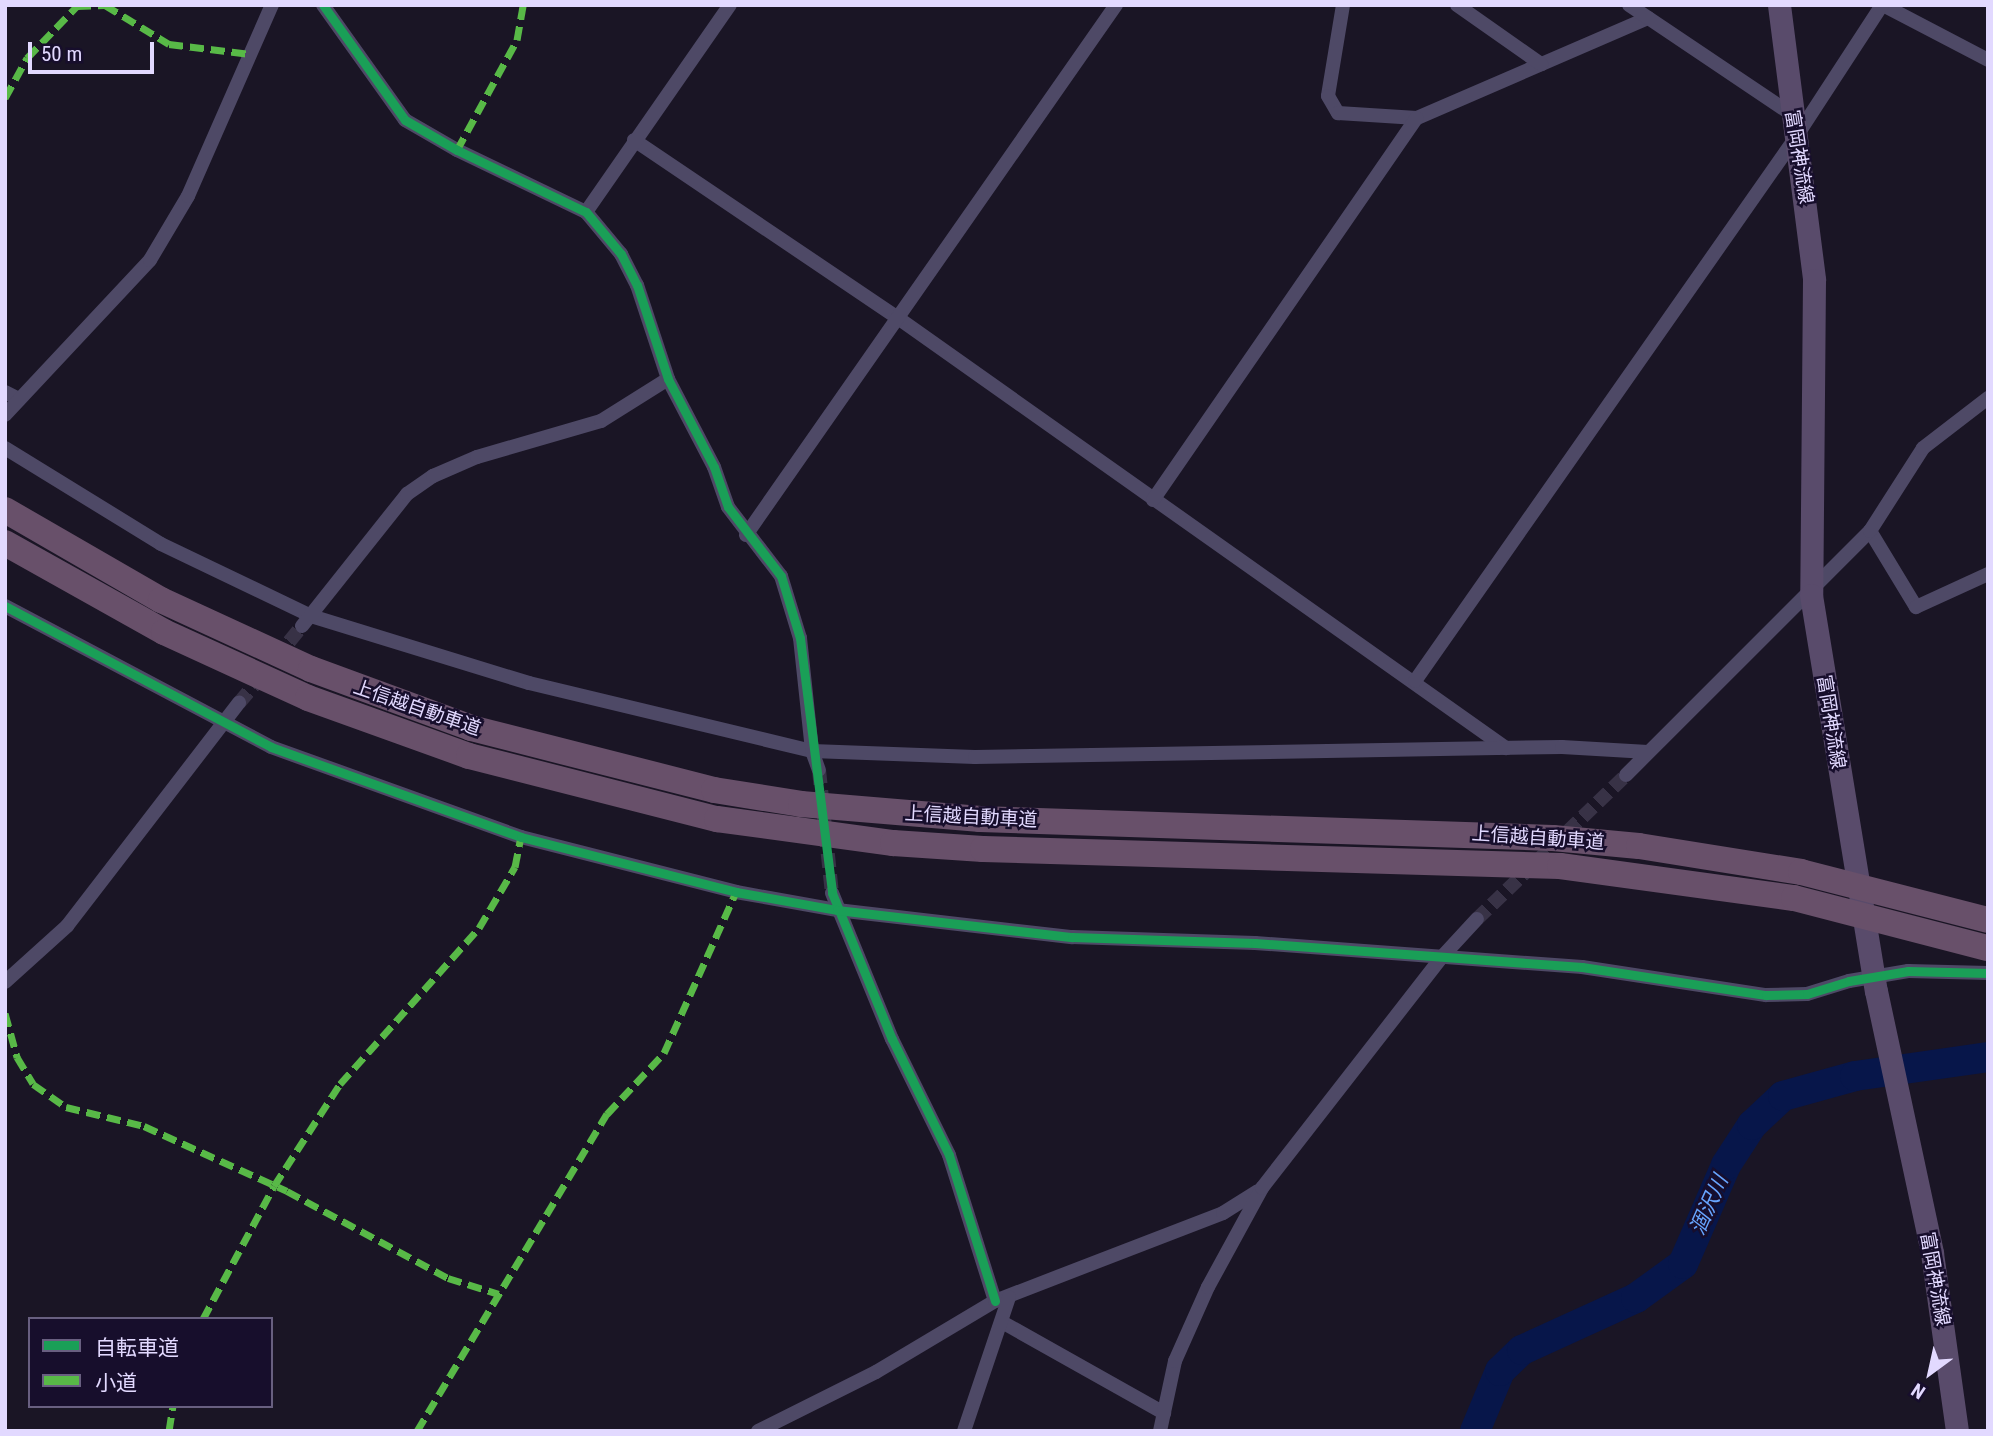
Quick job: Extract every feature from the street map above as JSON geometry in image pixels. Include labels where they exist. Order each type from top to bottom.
[{"type":"highway","name":"上信越自動車道","points":[[5,510],[161,600],[322,674],[533,747],[714,790],[802,804],[980,819],[1553,838],[1639,846],[1801,872],[1988,920]]},
{"type":"highway","name":"上信越自動車道","points":[[5,543],[164,632],[320,703],[469,757],[717,819],[893,843],[983,849],[1546,865],[1794,898],[1988,948]]},
{"type":"main road","name":"富岡神流線","points":[[1779,5],[1815,290],[1811,595],[1874,984],[1932,1253],[1957,1431]]},
{"type":"street","points":[[5,415],[12,396],[150,260],[188,196],[272,5]]},
{"type":"street","points":[[323,5],[405,120],[457,150],[586,212],[621,254],[637,285],[668,379],[714,467],[727,507],[746,535],[765,552],[781,576],[800,638],[812,751],[819,770]]},
{"type":"street","points":[[586,212],[730,5]]},
{"type":"street","points":[[746,535],[1116,5]]},
{"type":"street","points":[[1343,5],[1328,96],[1338,113],[1417,118],[1647,18]]},
{"type":"street","points":[[1457,5],[1541,64]]},
{"type":"street","points":[[1629,5],[1791,114]]},
{"type":"street","points":[[1415,681],[1796,137],[1883,5],[1988,60]]},
{"type":"street","points":[[1153,500],[1417,118]]},
{"type":"street","points":[[634,140],[898,318],[1153,500],[1415,681],[1506,748]]},
{"type":"street","points":[[307,621],[407,494],[433,476],[477,457],[601,421],[668,379]]},
{"type":"street","points":[[1626,775],[1811,595],[1870,531],[1923,448],[1988,398]]},
{"type":"street","points":[[5,448],[161,544],[307,621],[529,683],[812,751],[975,757],[1506,748],[1648,752]]},
{"type":"street","points":[[1870,531],[1916,607],[1988,575]]},
{"type":"street","points":[[5,606],[222,724],[271,747],[521,837],[736,892],[837,910],[1072,937],[1255,943],[1582,967],[1766,995],[1807,995],[1874,984],[1908,971],[1988,973]]},
{"type":"street","points":[[5,982],[67,926],[239,703]]},
{"type":"street","points":[[832,892],[837,910],[892,1039],[950,1155],[1002,1299],[1002,1322],[964,1431]]},
{"type":"street","points":[[1160,1431],[1175,1361],[1208,1287],[1262,1188],[1441,958],[1477,919]]},
{"type":"street","points":[[758,1431],[876,1372],[1002,1299],[1223,1213],[1262,1188]]},
{"type":"street","points":[[1002,1322],[1164,1413]]},
{"type":"waterway","name":"涸沢川","points":[[1475,1431],[1500,1371],[1522,1350],[1636,1298],[1683,1264],[1726,1165],[1752,1125],[1783,1096],[1855,1076],[1988,1057]]},
{"type":"tunnel","points":[[276,658],[302,626]]},
{"type":"tunnel","points":[[239,703],[264,673]]},
{"type":"tunnel","points":[[819,770],[832,893]]},
{"type":"tunnel","points":[[1477,919],[1626,775]]},
{"type":"marked path","points":[[5,98],[27,58],[77,6],[105,5],[169,44],[250,54]]},
{"type":"marked path","points":[[457,150],[517,40],[523,5]]},
{"type":"marked path","points":[[204,1317],[274,1186],[340,1084],[479,928],[515,867],[521,837]]},
{"type":"marked path","points":[[417,1431],[607,1114],[664,1053],[736,892]]},
{"type":"marked path","points":[[5,1013],[17,1057],[33,1084],[66,1107],[144,1126],[287,1191],[448,1278],[499,1294]]},
{"type":"marked path","points":[[169,1431],[173,1408]]},
{"type":"cycle path","points":[[323,5],[405,120],[457,150],[586,212],[621,254],[637,285],[668,379],[714,467],[728,507],[781,576],[800,638],[832,893],[892,1039],[949,1155],[995,1301]]},
{"type":"cycle path","points":[[5,606],[271,747],[521,837],[736,892],[837,910],[1072,937],[1255,943],[1582,967],[1766,995],[1807,994],[1849,981],[1908,971],[1988,973]]}]
